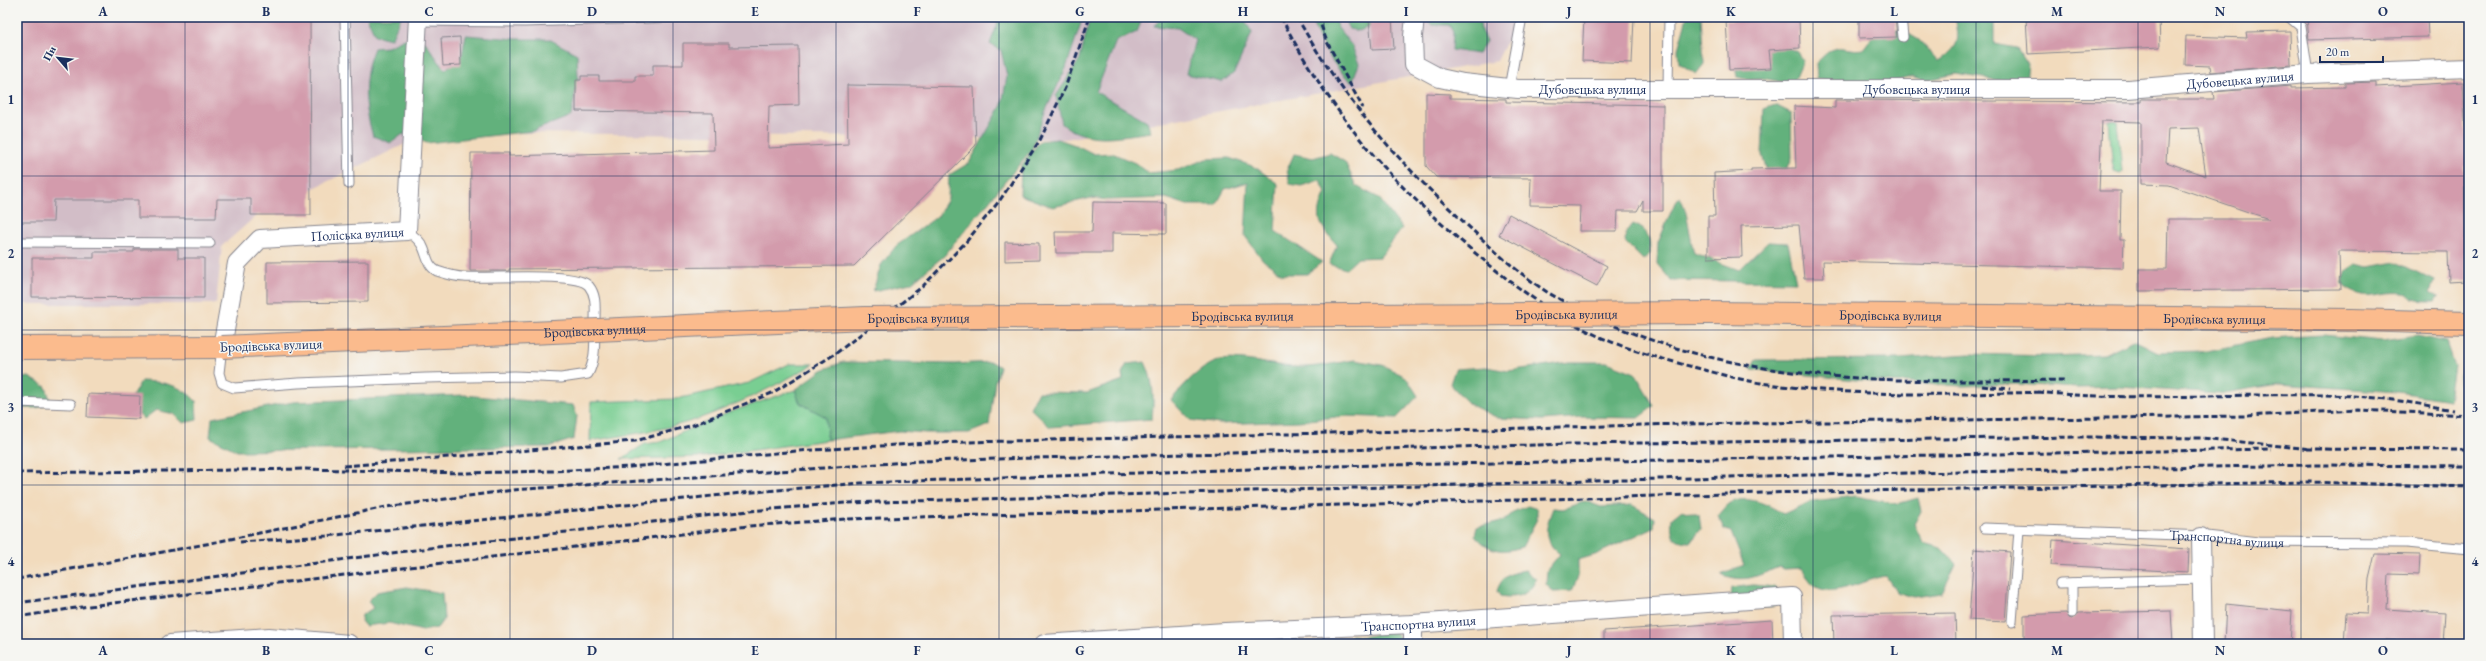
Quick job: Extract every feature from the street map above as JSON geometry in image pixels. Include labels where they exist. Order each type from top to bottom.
[{"type":"main road","name":"Бродівська вулиця","points":[[17,348],[222,347],[865,318],[1707,313],[2351,320],[2469,323]]},
{"type":"street","name":"Дубовецька вулиця","points":[[1415,17],[1413,36],[1414,64],[1440,78],[1463,83],[1509,88],[2128,89],[2308,74],[2469,68]]},
{"type":"street","name":"Поліська вулиця","points":[[222,347],[237,262],[260,239],[407,230],[418,19]]},
{"type":"street","points":[[2201,536],[2203,644]]},
{"type":"street","name":"Транспортна вулиця","points":[[1044,644],[1225,638],[1792,597],[1793,644]]},
{"type":"street","points":[[1413,624],[1413,644]]},
{"type":"street","points":[[170,644],[269,637],[349,644]]},
{"type":"lane","points":[[345,17],[349,184]]},
{"type":"lane","points":[[418,19],[526,22],[684,17]]},
{"type":"lane","points":[[1509,88],[1522,17]]},
{"type":"lane","points":[[1668,89],[1669,17]]},
{"type":"lane","points":[[1901,17],[1903,37]]},
{"type":"lane","points":[[2289,17],[2301,27],[2308,74]]},
{"type":"lane","points":[[222,347],[219,373],[222,384],[234,388],[426,378],[515,376],[561,378],[588,374],[594,363],[595,296],[588,284],[577,278],[560,276],[499,278],[448,275],[435,270],[428,261],[423,246],[407,230]]},
{"type":"lane","points":[[17,242],[210,243]]},
{"type":"lane","points":[[17,402],[71,404]]},
{"type":"lane","name":"Транспортна вулиця","points":[[1984,528],[2201,536],[2258,542],[2407,543],[2469,549]]},
{"type":"lane","points":[[2012,622],[2019,530]]},
{"type":"lane","points":[[2060,583],[2202,579]]},
{"type":"lane","points":[[2072,583],[2072,613]]},
{"type":"shaded area","points":[[17,17],[1519,17],[1497,61],[1066,139],[430,132],[256,216],[222,246],[216,304],[17,304]]},
{"type":"green space","points":[[367,17],[401,17],[391,39],[375,35]]},
{"type":"green space","points":[[1000,17],[1083,17],[1066,68],[1045,112],[1032,149],[944,256],[911,283],[873,291],[881,265],[896,246],[938,216],[948,199],[949,175],[969,163],[1002,105],[1007,76],[1001,50],[990,44]]},
{"type":"green space","points":[[1090,17],[1143,17],[1137,32],[1116,41],[1096,92],[1147,121],[1151,132],[1105,137],[1093,136],[1072,130],[1062,124],[1056,96],[1080,59]]},
{"type":"green space","points":[[1162,17],[1243,17],[1252,33],[1234,73],[1222,82],[1186,74],[1195,40],[1178,28],[1154,26]]},
{"type":"green space","points":[[1310,17],[1333,17],[1338,28],[1352,46],[1359,64],[1352,82],[1332,61],[1322,44]]},
{"type":"green space","points":[[1353,17],[1392,17],[1359,31],[1349,29],[1346,23]]},
{"type":"green space","points":[[1420,17],[1479,17],[1481,31],[1486,41],[1478,54],[1452,50],[1453,32],[1449,25],[1432,25]]},
{"type":"green space","points":[[1687,17],[1701,17],[1704,64],[1696,74],[1679,63],[1678,49]]},
{"type":"green space","points":[[1740,17],[1790,17],[1784,28],[1783,45],[1797,52],[1803,61],[1793,84],[1762,78],[1747,79],[1737,77],[1734,54],[1734,38],[1737,23]]},
{"type":"green space","points":[[1955,17],[1994,17],[1994,44],[2017,48],[2028,65],[2026,81],[1997,80],[1955,74],[1923,81],[1911,77],[1884,84],[1841,82],[1817,78],[1816,63],[1831,50],[1840,48],[1855,50],[1863,49],[1873,36],[1900,29],[1919,40],[1938,61],[1951,52],[1957,43],[1958,32]]},
{"type":"green space","points":[[466,35],[516,39],[549,39],[577,54],[578,77],[571,116],[533,131],[427,143],[403,134],[391,143],[373,136],[366,103],[366,81],[370,59],[374,48],[388,47],[405,39],[425,42],[445,70],[462,55]]},
{"type":"green space","points":[[1775,105],[1791,113],[1792,158],[1785,174],[1770,179],[1762,155],[1764,109]]},
{"type":"green space","points":[[2109,121],[2117,122],[2122,171],[2120,174],[2113,172]]},
{"type":"green space","points":[[1058,139],[1078,146],[1094,154],[1112,153],[1135,163],[1149,173],[1178,170],[1206,159],[1229,158],[1255,167],[1278,184],[1275,231],[1322,262],[1307,274],[1282,274],[1263,260],[1245,236],[1248,182],[1225,189],[1216,205],[1187,205],[1166,198],[1109,200],[1091,198],[1053,207],[1020,195],[1021,166],[1040,141]]},
{"type":"green space","points":[[1330,153],[1345,162],[1356,186],[1379,198],[1402,229],[1380,257],[1358,258],[1346,269],[1329,264],[1337,245],[1326,232],[1320,221],[1320,209],[1326,192],[1320,180],[1301,186],[1290,184],[1287,170],[1294,154],[1313,158]]},
{"type":"green space","points":[[1680,197],[1687,217],[1694,253],[1739,270],[1768,242],[1788,243],[1796,282],[1671,280],[1657,264],[1658,243],[1676,200]]},
{"type":"green space","points":[[1633,224],[1638,226],[1648,235],[1650,254],[1643,260],[1625,242],[1626,233]]},
{"type":"green space","points":[[2396,262],[2435,281],[2431,292],[2438,296],[2435,301],[2421,301],[2413,299],[2403,293],[2372,295],[2358,294],[2341,284],[2347,270],[2356,264],[2369,267]]},
{"type":"green space","points":[[2324,335],[2383,341],[2418,336],[2446,342],[2454,366],[2449,400],[2398,392],[2278,384],[2218,394],[2121,387],[2077,388],[2015,384],[1963,386],[1856,380],[1751,369],[1756,360],[1900,359],[1969,354],[2052,356],[2104,354],[2134,340],[2158,352],[2207,351],[2272,338]]},
{"type":"green space","points":[[2469,351],[2469,396],[2461,393],[2460,375]]},
{"type":"green space","points":[[1225,359],[1294,367],[1310,367],[1355,360],[1382,365],[1406,377],[1418,396],[1397,418],[1346,416],[1299,421],[1219,424],[1190,420],[1171,400],[1198,372],[1211,364]]},
{"type":"green space","points":[[843,362],[955,364],[992,362],[1000,367],[995,381],[989,425],[969,433],[926,433],[899,431],[827,440],[826,417],[800,403],[795,390],[822,370]]},
{"type":"green space","points":[[1145,362],[1153,390],[1152,419],[1050,427],[1030,408],[1038,392],[1087,393],[1123,380],[1122,373],[1127,364]]},
{"type":"green space","points":[[1569,362],[1607,362],[1635,373],[1654,406],[1638,418],[1583,417],[1542,420],[1498,418],[1469,404],[1450,384],[1455,369],[1486,367],[1508,371]]},
{"type":"green space","points":[[789,364],[814,364],[756,395],[695,420],[656,430],[590,441],[591,402],[676,399],[749,383]]},
{"type":"green space","points":[[29,377],[46,387],[51,403],[37,408],[17,408],[17,379]]},
{"type":"green space","points":[[141,381],[171,385],[190,395],[196,401],[197,420],[183,423],[174,414],[156,410],[144,419],[133,409],[133,395]]},
{"type":"green space","points":[[795,390],[800,403],[826,417],[827,440],[703,457],[621,459],[645,444],[660,442],[730,412]]},
{"type":"green space","points":[[464,395],[573,405],[577,416],[574,439],[549,447],[237,451],[210,437],[212,418],[293,402]]},
{"type":"green space","points":[[1856,496],[1897,504],[1918,498],[1921,511],[1914,524],[1923,543],[1941,548],[1956,564],[1942,593],[1914,597],[1896,592],[1886,576],[1839,589],[1820,589],[1812,584],[1802,568],[1784,569],[1779,567],[1757,576],[1744,579],[1721,574],[1744,565],[1731,532],[1724,529],[1718,516],[1729,504],[1735,501],[1750,500],[1764,504],[1783,514],[1813,501]]},
{"type":"green space","points":[[1585,501],[1601,507],[1632,505],[1655,518],[1654,527],[1595,555],[1578,560],[1578,577],[1572,591],[1553,592],[1546,584],[1547,570],[1560,554],[1550,544],[1548,539],[1547,528],[1550,515],[1553,508],[1563,509]]},
{"type":"green space","points":[[1528,506],[1537,509],[1537,519],[1522,547],[1508,550],[1496,550],[1485,545],[1475,535],[1477,527],[1505,520],[1515,511]]},
{"type":"green space","points":[[1682,510],[1699,515],[1701,529],[1691,542],[1680,541],[1672,533],[1672,518]]},
{"type":"green space","points":[[1525,570],[1536,579],[1530,589],[1522,595],[1512,597],[1500,596],[1497,591],[1501,582],[1507,576],[1515,572]]},
{"type":"green space","points":[[1753,585],[1775,587],[1783,598],[1774,607],[1753,608],[1730,597],[1731,588]]},
{"type":"green space","points":[[407,587],[442,593],[444,619],[437,628],[423,631],[389,623],[365,626],[361,621],[362,615],[373,608],[368,601],[377,592]]},
{"type":"green space","points":[[1394,630],[1403,644],[1347,644],[1351,635],[1363,637]]},
{"type":"building","points":[[17,17],[310,17],[311,215],[251,215],[251,199],[217,199],[216,218],[138,218],[138,200],[54,200],[53,222],[17,222]]},
{"type":"building","points":[[1392,17],[1394,49],[1372,50],[1369,19]]},
{"type":"building","points":[[1584,17],[1634,17],[1632,63],[1582,61]]},
{"type":"building","points":[[1799,17],[1800,48],[1769,50],[1771,68],[1729,70],[1726,21]]},
{"type":"building","points":[[1859,17],[1895,17],[1897,37],[1859,38]]},
{"type":"building","points":[[2026,17],[2159,17],[2160,47],[2028,54]]},
{"type":"building","points":[[2307,17],[2427,17],[2428,37],[2309,40]]},
{"type":"building","points":[[2290,31],[2291,65],[2211,72],[2210,66],[2185,65],[2186,36],[2247,38],[2246,32]]},
{"type":"building","points":[[460,37],[461,65],[443,66],[441,38]]},
{"type":"building","points":[[683,43],[729,43],[729,47],[798,46],[799,105],[769,106],[768,148],[848,144],[847,85],[974,87],[976,145],[854,266],[509,269],[509,271],[470,271],[471,153],[509,153],[509,156],[714,150],[713,113],[576,111],[576,80],[581,80],[581,76],[599,76],[599,81],[635,81],[635,76],[653,76],[653,65],[683,65]]},
{"type":"building","points":[[2376,82],[2376,87],[2463,82],[2466,141],[2469,141],[2469,166],[2464,166],[2466,281],[2449,282],[2448,252],[2339,251],[2340,289],[2139,291],[2139,269],[2167,269],[2168,219],[2269,219],[2169,185],[2141,184],[2141,122],[2102,121],[2099,191],[2121,191],[2120,240],[2124,240],[2123,268],[1823,261],[1824,278],[1804,278],[1799,225],[1741,226],[1742,257],[1708,258],[1708,216],[1715,216],[1714,173],[1751,171],[1751,169],[1796,168],[1794,106],[1835,108],[1835,100],[2141,102],[2141,99],[2214,99],[2213,92],[2291,86],[2291,88],[2345,87],[2345,83]],"holes":[[[2199,128],[2206,176],[2166,162],[2168,129]]]},
{"type":"building","points":[[1426,93],[1450,94],[1450,98],[1506,99],[1506,102],[1663,105],[1663,211],[1643,211],[1643,200],[1637,211],[1618,211],[1617,231],[1579,231],[1580,206],[1530,205],[1531,178],[1436,177],[1426,166]]},
{"type":"building","points":[[1093,202],[1166,203],[1166,234],[1112,233],[1112,253],[1056,253],[1055,232],[1092,232]]},
{"type":"building","points":[[1509,214],[1607,266],[1597,286],[1499,235]]},
{"type":"building","points":[[1005,242],[1039,243],[1039,260],[1005,261]]},
{"type":"building","points":[[134,249],[178,249],[178,258],[204,258],[204,298],[32,297],[32,258],[94,258],[94,252],[134,252]]},
{"type":"building","points":[[368,261],[368,302],[267,303],[267,262]]},
{"type":"building","points":[[88,394],[140,396],[139,419],[87,417]]},
{"type":"building","points":[[2053,540],[2189,549],[2188,572],[2051,565]]},
{"type":"building","points":[[1974,549],[2010,552],[2005,622],[1969,620]]},
{"type":"building","points":[[2375,554],[2420,555],[2419,575],[2389,574],[2387,609],[2445,613],[2443,644],[2386,640],[2385,644],[2344,644],[2346,613],[2367,614],[2369,579]]},
{"type":"building","points":[[2226,604],[2292,611],[2290,644],[2224,644]]},
{"type":"building","points":[[2171,611],[2173,644],[2024,644],[2024,615],[2066,613],[2069,618],[2072,619],[2078,613]]},
{"type":"building","points":[[1955,613],[1956,644],[1834,644],[1833,615]]},
{"type":"building","points":[[1772,620],[1773,644],[1604,644],[1604,631]]},
{"type":"railway","points":[[344,466],[635,441],[693,425],[772,393],[835,354],[922,287],[966,242],[1000,200],[1040,140],[1065,88],[1090,17]]},
{"type":"railway","points":[[1281,17],[1316,79],[1356,134],[1401,185],[1426,210],[1504,277],[1559,315],[1598,336],[1630,349],[1685,365],[1751,381],[1796,388],[1902,394],[2044,392]]},
{"type":"railway","points":[[1297,17],[1329,70],[1347,95],[1406,166],[1428,188],[1497,253],[1534,283],[1547,292],[1608,323],[1663,344],[1719,359],[1776,370],[1891,380],[2066,380]]},
{"type":"railway","points":[[1318,17],[1327,42],[1363,108]]},
{"type":"railway","points":[[1982,386],[2010,389]]},
{"type":"railway","points":[[2038,392],[2117,397],[2274,395],[2353,396],[2416,403],[2453,410]]},
{"type":"railway","points":[[17,473],[305,469],[462,473],[552,471],[630,467],[797,451],[930,443],[1684,424],[2246,416],[2358,410],[2469,415]]},
{"type":"railway","points":[[17,579],[206,544],[386,507],[513,490],[921,461],[1572,444],[2082,437],[2202,438],[2311,449]]},
{"type":"railway","points":[[240,542],[326,536],[742,493],[861,483],[1332,466],[2271,449]]},
{"type":"railway","points":[[2307,449],[2469,450]]},
{"type":"railway","points":[[17,603],[437,547],[748,511],[846,503],[1761,476],[2315,465],[2469,466]]},
{"type":"railway","points":[[17,617],[89,606],[748,526],[846,519],[1762,493],[2309,482],[2469,487]]}]
